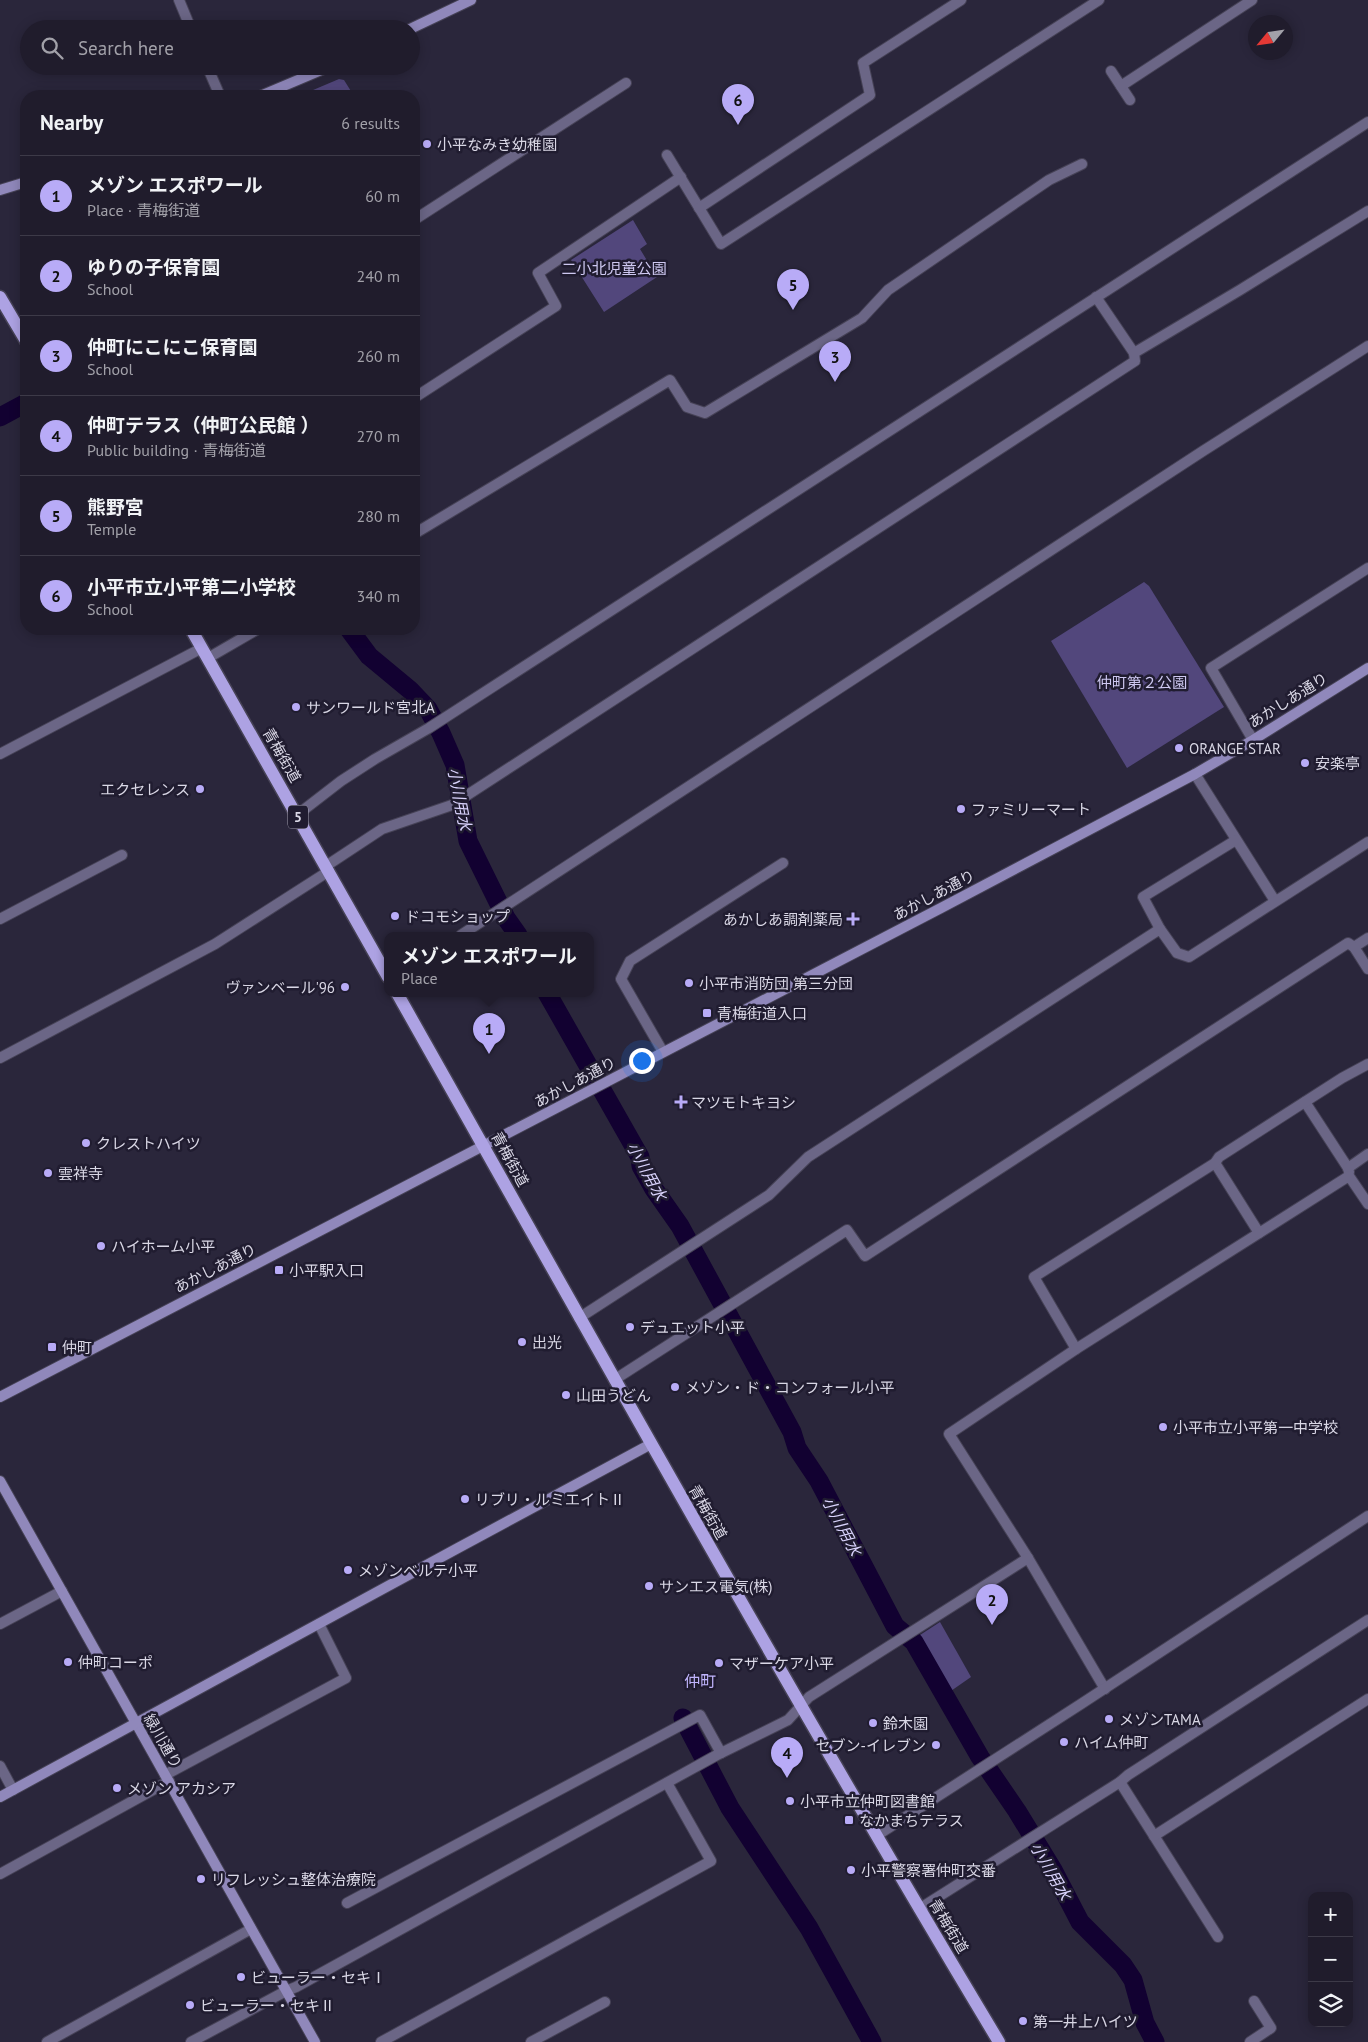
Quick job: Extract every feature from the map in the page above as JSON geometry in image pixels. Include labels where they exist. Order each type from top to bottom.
[{"type":"main road","points":[[0,297],[20,331]]},
{"type":"main road","name":"青梅街道","points":[[194,635],[384,970]]},
{"type":"main road","name":"青梅街道","points":[[398,997],[801,1707],[999,2042]]},
{"type":"street","points":[[179,0],[187,20]]},
{"type":"street","points":[[420,24],[471,0]]},
{"type":"street","points":[[699,208],[870,95],[863,63],[961,0]]},
{"type":"street","points":[[668,155],[721,244],[1099,0]]},
{"type":"street","points":[[1121,86],[1252,0]]},
{"type":"street","points":[[1111,70],[1130,100]]},
{"type":"street","points":[[211,75],[217,90]]},
{"type":"street","points":[[274,90],[310,75]]},
{"type":"street","points":[[420,216],[626,83]]},
{"type":"street","points":[[297,815],[341,781],[375,759],[428,728],[1368,122]]},
{"type":"street","points":[[420,530],[670,380],[687,407],[705,413],[862,318],[888,290],[1049,180],[1082,164]]},
{"type":"street","points":[[420,394],[556,306],[538,273],[681,177]]},
{"type":"street","points":[[0,190],[20,184]]},
{"type":"street","points":[[1134,352],[1240,290],[1368,211]]},
{"type":"street","points":[[0,1058],[215,944],[328,869],[382,829],[452,805],[1135,361],[1134,352],[1096,296]]},
{"type":"street","points":[[466,932],[1203,451],[1368,346]]},
{"type":"street","points":[[1252,740],[1211,668],[1368,568]]},
{"type":"street","points":[[0,754],[245,635]]},
{"type":"street","name":"あかしあ通り","points":[[0,1397],[608,1082],[1195,774],[1368,668]]},
{"type":"street","points":[[1195,774],[1274,901]]},
{"type":"street","points":[[1236,840],[1143,897],[1160,929],[1177,953],[1189,957],[1368,842]]},
{"type":"street","points":[[0,919],[122,855]]},
{"type":"street","points":[[663,1052],[621,979],[630,961],[783,862]]},
{"type":"street","points":[[579,1318],[769,1195],[808,1157],[1160,929]]},
{"type":"street","points":[[1354,947],[1368,938]]},
{"type":"street","points":[[614,1380],[847,1230],[865,1256],[1348,943],[1354,947],[1368,969]]},
{"type":"street","points":[[1076,1349],[1034,1277],[1215,1163],[1219,1157],[1352,1072],[1368,1064]]},
{"type":"street","points":[[1306,1102],[1368,1204]]},
{"type":"street","points":[[1105,1689],[1028,1558],[949,1434],[1076,1349],[1259,1233],[1348,1172],[1368,1154]]},
{"type":"street","points":[[1215,1163],[1259,1233]]},
{"type":"street","points":[[0,1797],[651,1444]]},
{"type":"street","name":"緑川通り","points":[[0,1481],[315,2042]]},
{"type":"street","points":[[876,1836],[1105,1689],[1368,1516]]},
{"type":"street","points":[[191,2042],[286,1990],[296,1987],[719,1754],[788,1720],[809,1697],[1028,1558]]},
{"type":"street","points":[[0,1624],[62,1591]]},
{"type":"street","points":[[919,1909],[1120,1782],[1368,1620]]},
{"type":"street","points":[[0,1874],[346,1678],[319,1624]]},
{"type":"street","points":[[1154,1836],[1368,1699]]},
{"type":"street","points":[[347,1903],[700,1715],[719,1754]]},
{"type":"street","points":[[0,1766],[13,1790]]},
{"type":"street","points":[[1120,1782],[1218,1936]]},
{"type":"street","points":[[381,2042],[711,1861],[668,1783]]},
{"type":"street","points":[[47,2042],[251,1929]]},
{"type":"street","points":[[1250,2042],[1271,2028],[1254,2001]]},
{"type":"street","points":[[531,2042],[605,2002]]},
{"type":"green space","points":[[339,79],[344,80],[350,90],[313,90]]},
{"type":"green space","name":"二小北児童公園","points":[[633,220],[647,244],[640,249],[657,277],[604,312],[571,260]]},
{"type":"green space","name":"仲町第２公園","points":[[1144,582],[1149,586],[1224,707],[1127,768],[1051,641]]},
{"type":"green space","points":[[940,1622],[971,1677],[948,1693],[917,1637]]},
{"type":"waterway","name":"小川用水","points":[[0,417],[20,406]]},
{"type":"waterway","name":"小川用水","points":[[353,635],[369,656],[410,690],[428,709],[455,765],[468,841],[506,918],[516,932]]},
{"type":"waterway","name":"小川用水","points":[[549,997],[640,1157],[641,1166],[654,1189],[680,1226],[792,1432],[797,1448],[819,1481],[895,1626],[914,1642],[980,1757],[1017,1811],[1053,1870],[1080,1922],[1123,1965],[1133,1980],[1145,2023],[1155,2042]]},
{"type":"waterway","points":[[683,1718],[730,1808],[809,1928],[872,2042]]},
{"type":"place","name":"小平市立小平第二小学校","points":[[738,125]]},
{"type":"place","name":"小平なみき幼稚園","points":[[427,144]]},
{"type":"place","name":"熊野宮","points":[[793,310]]},
{"type":"place","name":"仲町にこにこ保育園","points":[[835,382]]},
{"type":"place","name":"サンワールド宮北A","points":[[296,707]]},
{"type":"place","name":"ORANGE STAR","points":[[1179,748]]},
{"type":"place","name":"安楽亭","points":[[1305,763]]},
{"type":"place","name":"エクセレンス","points":[[200,789]]},
{"type":"place","name":"ファミリーマート","points":[[961,809]]},
{"type":"place","name":"ドコモショップ","points":[[395,916]]},
{"type":"place","name":"あかしあ調剤薬局","points":[[853,919]]},
{"type":"place","name":"小平市消防団 第三分団","points":[[689,983]]},
{"type":"place","name":"ヴァンベール'96","points":[[345,987]]},
{"type":"place","name":"青梅街道入口","points":[[707,1013]]},
{"type":"place","name":"メゾン エスポワール","points":[[489,1054]]},
{"type":"place","name":"マツモトキヨシ","points":[[681,1102]]},
{"type":"place","name":"クレストハイツ","points":[[86,1143]]},
{"type":"place","name":"雲祥寺","points":[[48,1173]]},
{"type":"place","name":"ハイホーム小平","points":[[101,1246]]},
{"type":"place","name":"小平駅入口","points":[[279,1270]]},
{"type":"place","name":"デュエット小平","points":[[630,1327]]},
{"type":"place","name":"出光","points":[[522,1342]]},
{"type":"place","name":"仲町","points":[[52,1347]]},
{"type":"place","name":"メゾン・ド・コンフォール小平","points":[[675,1387]]},
{"type":"place","name":"山田うどん","points":[[566,1395]]},
{"type":"place","name":"小平市立小平第一中学校","points":[[1163,1427]]},
{"type":"place","name":"リブリ・ルミエイトⅡ","points":[[465,1499]]},
{"type":"place","name":"メゾンベルテ小平","points":[[348,1570]]},
{"type":"place","name":"サンエス電気(株)","points":[[649,1586]]},
{"type":"place","name":"ゆりの子保育園","points":[[992,1625]]},
{"type":"place","name":"仲町コーポ","points":[[68,1662]]},
{"type":"place","name":"マザーケア小平","points":[[719,1663]]},
{"type":"place","name":"メゾンTAMA","points":[[1109,1719]]},
{"type":"place","name":"鈴木園","points":[[873,1723]]},
{"type":"place","name":"ハイム仲町","points":[[1064,1742]]},
{"type":"place","name":"セブン-イレブン","points":[[936,1745]]},
{"type":"place","name":"仲町テラス（仲町公民館 ）","points":[[787,1778]]},
{"type":"place","name":"メゾン アカシア","points":[[117,1788]]},
{"type":"place","name":"小平市立仲町図書館","points":[[790,1801]]},
{"type":"place","name":"なかまちテラス","points":[[849,1820]]},
{"type":"place","name":"小平警察署仲町交番","points":[[851,1870]]},
{"type":"place","name":"リフレッシュ整体治療院","points":[[201,1879]]},
{"type":"place","name":"ビューラー・セキⅠ","points":[[241,1977]]},
{"type":"place","name":"ビューラー・セキⅡ","points":[[190,2005]]},
{"type":"place","name":"第一井上ハイツ","points":[[1023,2021]]},
{"type":"district","name":"仲町","points":[[700,1681]]}]
